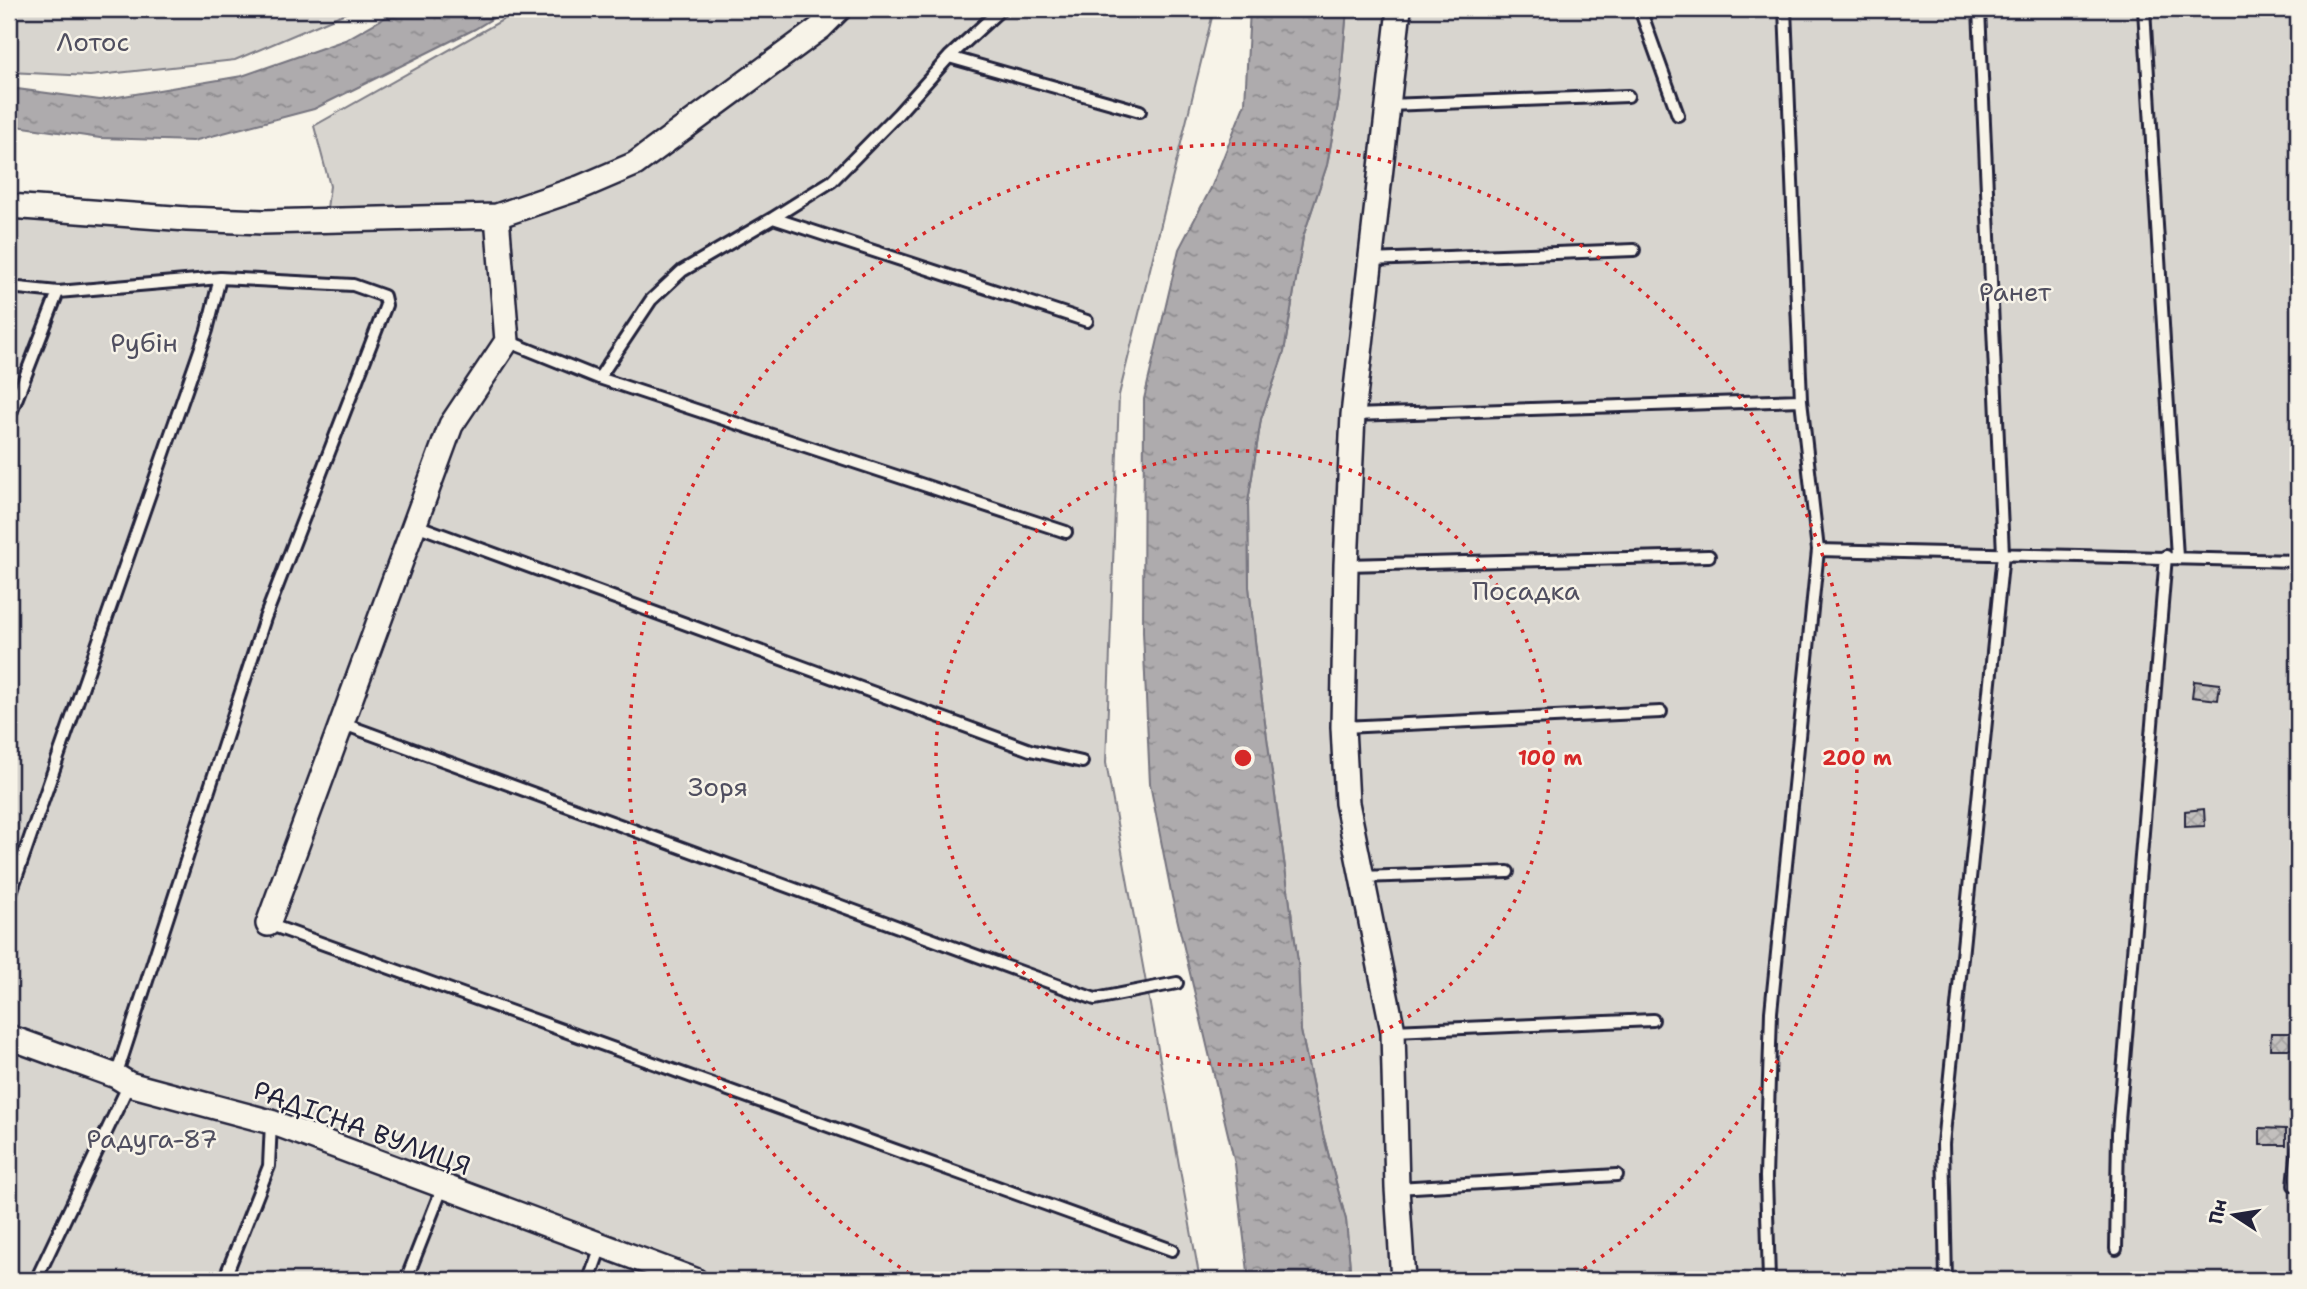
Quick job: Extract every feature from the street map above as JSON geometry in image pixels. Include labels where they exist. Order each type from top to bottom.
[{"type":"street","points":[[9,206],[263,222],[497,216],[579,188],[635,164],[820,28],[839,9]]},
{"type":"street","points":[[1399,9],[1353,415],[1346,565],[1343,727],[1347,803],[1392,1031],[1403,1280]]},
{"type":"street","points":[[268,924],[451,425],[507,341],[497,216]]},
{"type":"street","name":"РАДІСНА ВУЛИЦЯ","points":[[9,1037],[122,1080],[271,1122],[695,1280]]},
{"type":"lane","points":[[599,378],[651,300],[682,271],[832,181],[949,57],[1001,9]]},
{"type":"lane","points":[[1640,9],[1678,115]]},
{"type":"lane","points":[[1769,1280],[1766,1177],[1770,1012],[1818,550],[1801,400],[1785,9]]},
{"type":"lane","points":[[1946,1280],[1943,1247],[1943,1144],[2003,554],[1979,9]]},
{"type":"lane","points":[[2116,1249],[2118,1133],[2172,557],[2144,9]]},
{"type":"lane","points":[[949,57],[1140,111]]},
{"type":"lane","points":[[1388,105],[1628,96]]},
{"type":"lane","points":[[773,218],[1087,321]]},
{"type":"lane","points":[[1369,260],[1634,250]]},
{"type":"lane","points":[[9,898],[207,330],[220,278]]},
{"type":"lane","points":[[9,287],[58,292],[220,278],[353,285],[384,296],[386,305],[265,618],[122,1080],[36,1280]]},
{"type":"lane","points":[[9,418],[58,292]]},
{"type":"lane","points":[[507,341],[599,378],[1066,532]]},
{"type":"lane","points":[[1353,415],[1801,400]]},
{"type":"lane","points":[[414,524],[1030,750],[1082,762]]},
{"type":"lane","points":[[1818,550],[2298,561]]},
{"type":"lane","points":[[1346,565],[1709,556]]},
{"type":"lane","points":[[1343,727],[1661,712]]},
{"type":"lane","points":[[340,723],[1095,999],[1177,984]]},
{"type":"lane","points":[[1361,877],[1508,872]]},
{"type":"lane","points":[[268,924],[1172,1250]]},
{"type":"lane","points":[[1392,1031],[1653,1020]]},
{"type":"lane","points":[[224,1280],[269,1166],[271,1122]]},
{"type":"lane","points":[[2294,1185],[2298,1148]]},
{"type":"lane","points":[[1397,1188],[1616,1175]]},
{"type":"lane","points":[[406,1280],[443,1186]]},
{"type":"lane","points":[[589,1280],[601,1246]]},
{"type":"green space","name":"Лотос","points":[[9,9],[355,9],[235,60],[90,76],[9,72]]},
{"type":"green space","name":"Зоря","points":[[522,9],[1214,9],[1119,395],[1106,763],[1200,1280],[9,1280],[9,199],[326,216],[330,186],[314,126]]},
{"type":"green space","points":[[1347,9],[2298,9],[2298,1280],[1351,1280],[1346,1220],[1323,1134],[1301,1031],[1298,962],[1249,587],[1248,502],[1261,419],[1284,352],[1303,237],[1327,165],[1339,99]]},
{"type":"water","points":[[400,9],[508,9],[475,29],[314,109],[193,141],[100,138],[9,125],[9,88],[100,100],[242,76],[345,40]]},
{"type":"water","points":[[1250,9],[1347,9],[1339,99],[1327,165],[1303,237],[1284,352],[1261,419],[1248,502],[1249,587],[1298,962],[1301,1031],[1323,1134],[1346,1220],[1351,1280],[1249,1280],[1235,1164],[1172,897],[1150,784],[1143,632],[1144,399],[1179,249],[1211,188],[1245,103]]},
{"type":"building","points":[[2194,681],[2220,684],[2218,700],[2192,697]]},
{"type":"building","points":[[2204,809],[2205,826],[2185,827],[2185,811]]},
{"type":"building","points":[[2271,1033],[2297,1033],[2297,1049],[2270,1049]]},
{"type":"building","points":[[2260,1128],[2286,1129],[2286,1145],[2260,1145]]},
{"type":"park label","name":"Ранет","points":[[2015,292]]},
{"type":"park label","name":"Рубін","points":[[144,343]]},
{"type":"park label","name":"Посадка","points":[[1526,591]]},
{"type":"park label","name":"Радуга-87","points":[[152,1139]]}]
